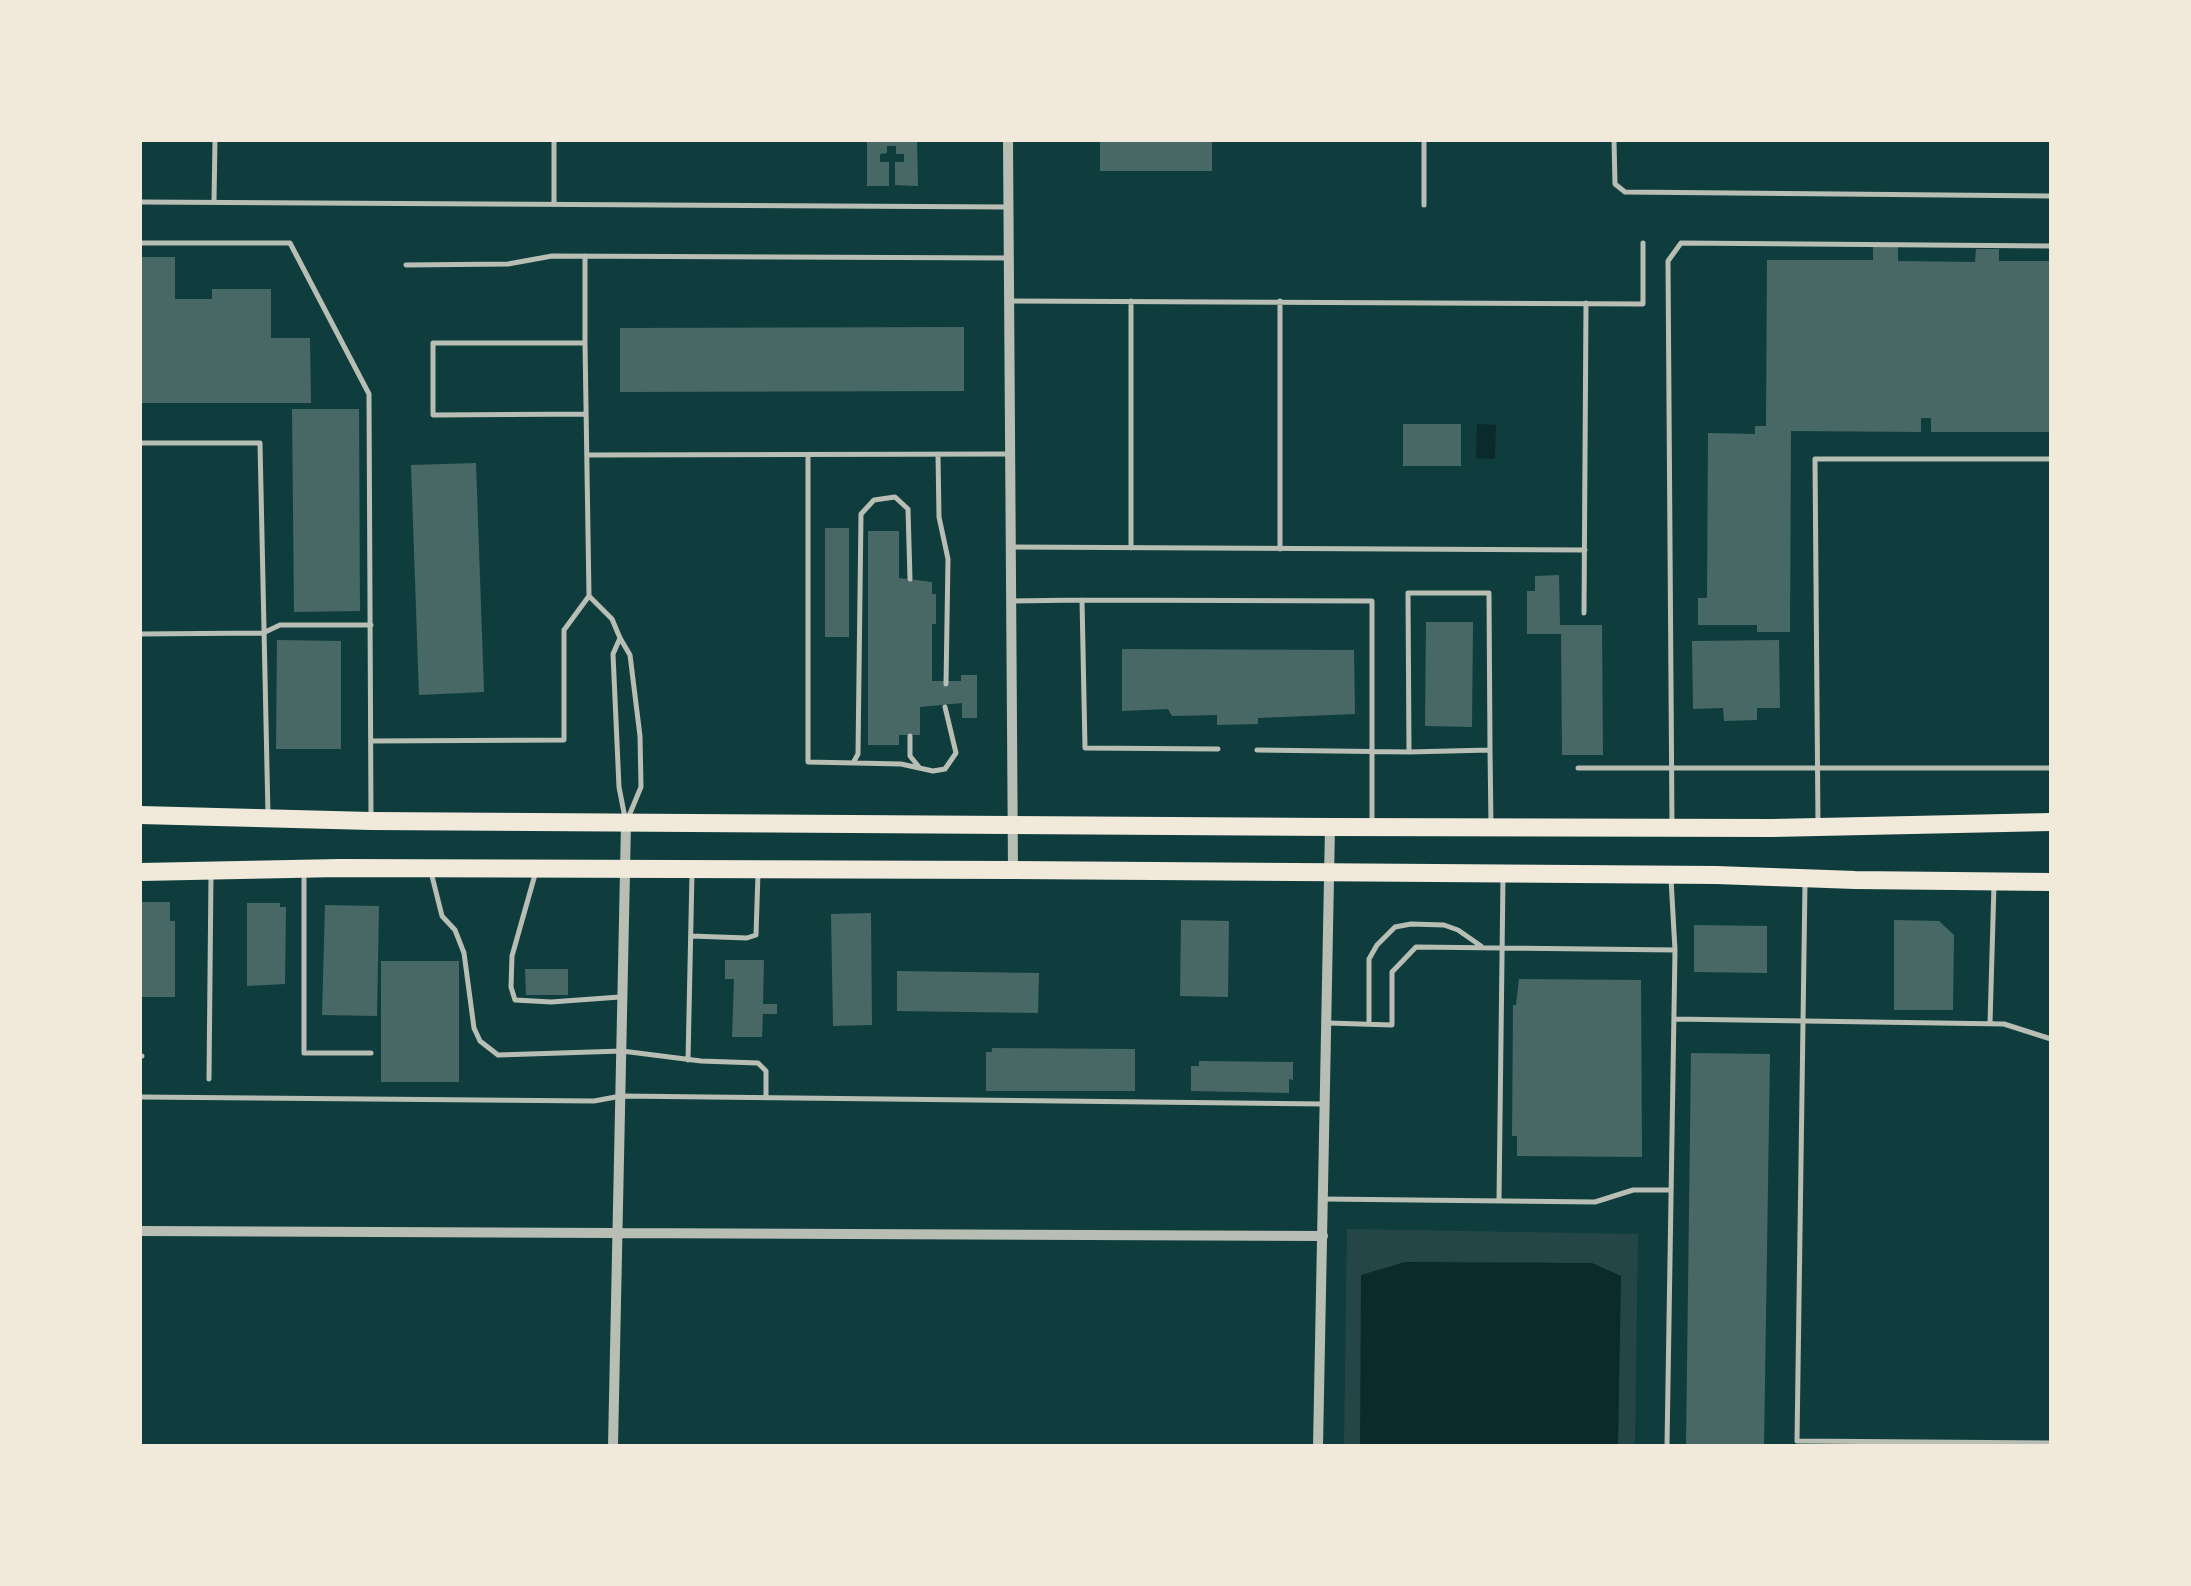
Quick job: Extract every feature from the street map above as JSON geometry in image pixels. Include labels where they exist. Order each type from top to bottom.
[{"type":"main road","points":[[140,815],[1491,828],[2051,822]]},
{"type":"main road","points":[[140,872],[1014,870],[1671,874],[2051,882]]},
{"type":"street","points":[[1008,140],[1014,870]]},
{"type":"street","points":[[613,1446],[626,822]]},
{"type":"street","points":[[1318,1446],[1330,827]]},
{"type":"street","points":[[140,1232],[1323,1236]]},
{"type":"lane","points":[[214,140],[214,202]]},
{"type":"lane","points":[[554,140],[554,204]]},
{"type":"lane","points":[[1424,140],[1424,205]]},
{"type":"lane","points":[[1614,140],[1615,184],[1625,192],[2051,196]]},
{"type":"lane","points":[[140,202],[1009,207]]},
{"type":"lane","points":[[140,243],[290,243],[370,394],[371,820]]},
{"type":"lane","points":[[1011,301],[1643,304],[1643,243]]},
{"type":"lane","points":[[1672,828],[1668,261],[1681,243],[2051,246]]},
{"type":"lane","points":[[406,265],[508,264],[552,256],[1011,258]]},
{"type":"lane","points":[[371,741],[564,740],[564,630],[589,596],[586,256]]},
{"type":"lane","points":[[1131,301],[1131,548]]},
{"type":"lane","points":[[1280,301],[1280,549]]},
{"type":"lane","points":[[1584,613],[1586,303]]},
{"type":"lane","points":[[585,343],[433,343],[433,415],[586,414]]},
{"type":"lane","points":[[140,444],[260,443],[268,818]]},
{"type":"lane","points":[[586,454],[1010,454]]},
{"type":"lane","points":[[808,454],[808,762],[945,768],[956,753],[945,707]]},
{"type":"lane","points":[[938,454],[939,517],[948,559],[946,684]]},
{"type":"lane","points":[[1818,826],[1815,459],[2051,459]]},
{"type":"lane","points":[[854,763],[858,754],[861,514],[874,500],[895,498],[908,508],[910,579]]},
{"type":"lane","points":[[1011,547],[1585,550]]},
{"type":"lane","points":[[1409,752],[1408,593],[1489,593],[1491,828]]},
{"type":"lane","points":[[589,596],[612,619],[630,654],[640,736],[641,787],[626,822]]},
{"type":"lane","points":[[1082,600],[1085,748],[1218,750]]},
{"type":"lane","points":[[1012,601],[1372,601],[1372,827]]},
{"type":"lane","points":[[140,634],[264,633],[280,625],[370,625]]},
{"type":"lane","points":[[620,638],[613,654],[619,787],[626,822]]},
{"type":"lane","points":[[910,736],[910,756],[921,769]]},
{"type":"lane","points":[[1257,750],[1490,750]]},
{"type":"lane","points":[[1578,768],[2051,768]]},
{"type":"lane","points":[[304,869],[304,1053],[370,1053]]},
{"type":"lane","points":[[430,869],[442,916],[454,930],[464,953],[474,1028],[480,1041],[498,1055],[622,1051],[764,1066],[766,1098]]},
{"type":"lane","points":[[537,869],[512,956],[512,996],[520,1002],[623,997]]},
{"type":"lane","points":[[688,1060],[692,869]]},
{"type":"lane","points":[[690,936],[747,938],[756,934],[758,870]]},
{"type":"lane","points":[[209,1079],[211,872]]},
{"type":"lane","points":[[1500,1201],[1503,874]]},
{"type":"lane","points":[[1667,1446],[1675,950],[1670,917],[1671,874]]},
{"type":"lane","points":[[1805,878],[1797,1441],[2051,1444]]},
{"type":"lane","points":[[1990,1024],[1994,882]]},
{"type":"lane","points":[[1370,1024],[1370,959],[1377,944],[1395,927],[1444,926],[1458,930],[1484,948]]},
{"type":"lane","points":[[1328,1023],[1392,1025],[1392,972],[1416,948],[1675,950]]},
{"type":"lane","points":[[1674,1019],[2004,1024],[2051,1039]]},
{"type":"lane","points":[[140,1097],[594,1101],[621,1096],[1326,1104]]},
{"type":"lane","points":[[1324,1200],[1595,1202],[1633,1190],[1671,1190]]},
{"type":"shaded area","points":[[1477,424],[1496,425],[1495,459],[1476,458]]},
{"type":"shaded area","points":[[1347,1229],[1638,1234],[1635,1446],[1344,1446]]},
{"type":"shaded area","points":[[1405,1262],[1592,1263],[1621,1276],[1618,1446],[1360,1446],[1361,1275]]},
{"type":"building","points":[[867,140],[917,140],[918,186],[895,185],[895,162],[904,162],[904,154],[896,154],[896,146],[887,146],[887,153],[880,154],[880,162],[889,162],[889,186],[867,186]]},
{"type":"building","points":[[1100,140],[1212,140],[1212,171],[1100,171]]},
{"type":"building","points":[[1873,247],[1898,247],[1898,261],[1975,262],[1976,249],[1999,249],[1999,261],[2051,261],[2051,432],[1931,432],[1931,418],[1921,418],[1921,432],[1791,431],[1790,632],[1757,632],[1757,625],[1698,625],[1698,598],[1707,598],[1708,433],[1755,434],[1755,426],[1766,426],[1767,260],[1873,260]]},
{"type":"building","points":[[140,257],[175,257],[175,299],[212,299],[212,289],[271,289],[271,338],[310,338],[311,403],[140,403]]},
{"type":"building","points":[[964,327],[964,391],[620,392],[620,328]]},
{"type":"building","points":[[292,409],[359,409],[360,611],[294,612]]},
{"type":"building","points":[[1403,424],[1461,424],[1461,466],[1403,466]]},
{"type":"building","points":[[476,463],[484,692],[419,695],[411,465]]},
{"type":"building","points":[[825,528],[849,528],[849,637],[825,637]]},
{"type":"building","points":[[868,531],[899,531],[899,578],[932,582],[936,624],[932,624],[932,681],[961,681],[961,675],[977,675],[977,718],[962,718],[962,703],[920,707],[920,735],[899,735],[899,745],[868,745]]},
{"type":"building","points":[[1559,575],[1560,625],[1602,625],[1603,755],[1562,755],[1561,634],[1527,634],[1527,591],[1535,591],[1535,576]]},
{"type":"building","points":[[1426,622],[1473,622],[1472,727],[1425,726]]},
{"type":"building","points":[[277,640],[341,641],[341,749],[276,749]]},
{"type":"building","points":[[1779,640],[1780,708],[1757,708],[1757,720],[1724,721],[1723,708],[1693,709],[1692,641]]},
{"type":"building","points":[[1122,649],[1354,650],[1355,714],[1258,718],[1258,724],[1217,725],[1217,715],[1172,716],[1168,709],[1122,711]]},
{"type":"building","points":[[140,902],[170,902],[170,921],[175,921],[175,997],[140,997]]},
{"type":"building","points":[[247,903],[280,903],[280,907],[286,907],[285,984],[247,986]]},
{"type":"building","points":[[325,905],[379,906],[377,1016],[322,1015]]},
{"type":"building","points":[[871,913],[872,1025],[833,1026],[831,914]]},
{"type":"building","points":[[1181,920],[1229,921],[1228,997],[1180,996]]},
{"type":"building","points":[[1894,920],[1939,921],[1954,935],[1953,1010],[1894,1010]]},
{"type":"building","points":[[1694,925],[1767,926],[1767,973],[1694,972]]},
{"type":"building","points":[[725,960],[764,960],[763,1004],[777,1004],[777,1014],[763,1014],[762,1037],[732,1037],[734,979],[725,979]]},
{"type":"building","points":[[381,961],[459,961],[459,1082],[381,1082]]},
{"type":"building","points":[[525,969],[568,969],[568,995],[526,995]]},
{"type":"building","points":[[897,971],[1039,973],[1038,1013],[897,1011]]},
{"type":"building","points":[[1519,979],[1641,980],[1642,1157],[1517,1156],[1517,1136],[1512,1136],[1513,1005]]},
{"type":"building","points":[[992,1048],[1135,1049],[1135,1091],[986,1091],[986,1052],[992,1052]]},
{"type":"building","points":[[1691,1053],[1770,1054],[1764,1446],[1686,1446]]},
{"type":"building","points":[[1199,1061],[1293,1062],[1293,1080],[1289,1079],[1289,1093],[1191,1091],[1191,1066],[1199,1066]]}]
